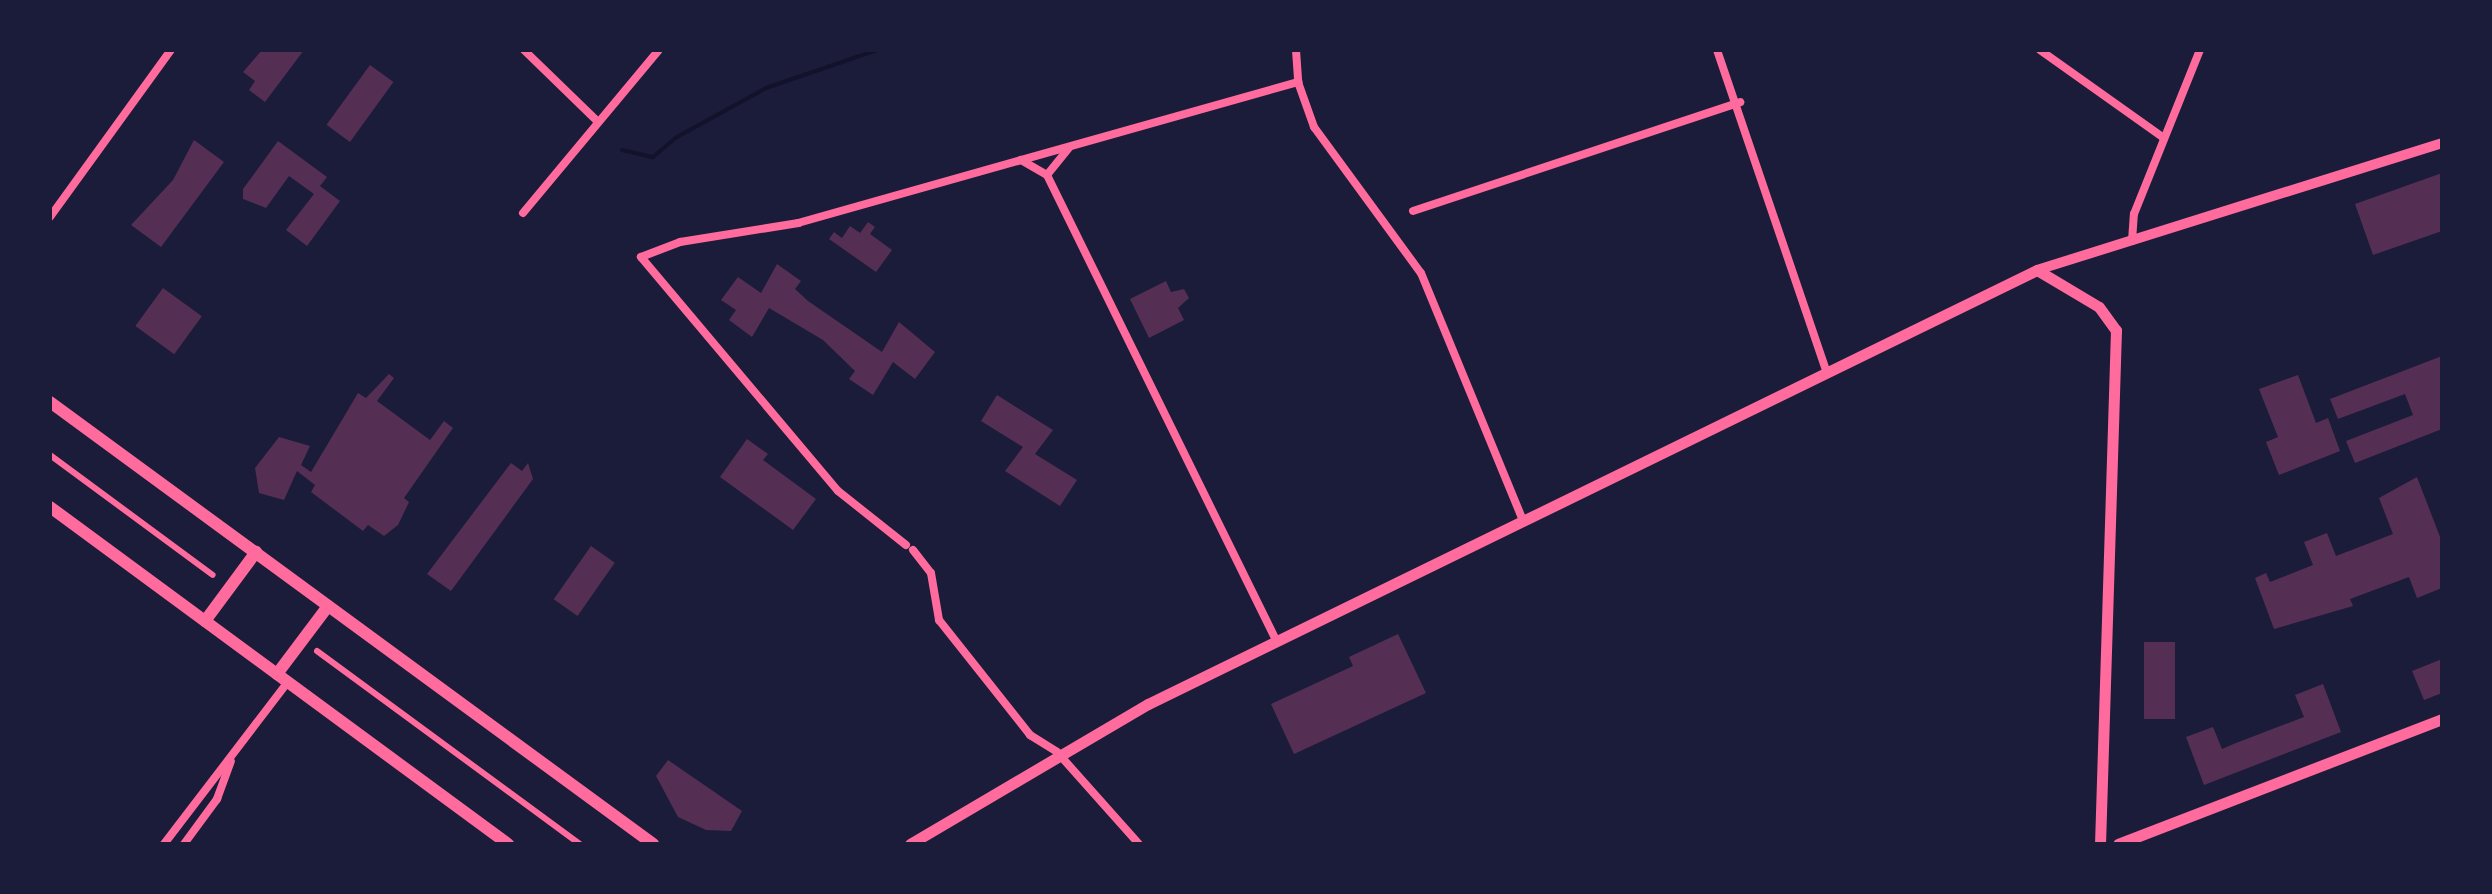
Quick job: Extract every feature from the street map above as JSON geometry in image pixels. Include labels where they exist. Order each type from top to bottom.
[{"type":"main road","points":[[910,844],[1057,752],[1276,640],[2037,270],[2098,307],[2116,330],[2100,844]]},
{"type":"main road","points":[[50,402],[653,844]]},
{"type":"main road","points":[[50,508],[508,844]]},
{"type":"main road","points":[[206,621],[256,552]]},
{"type":"main road","points":[[282,678],[328,606]]},
{"type":"main road","points":[[2118,844],[2442,720]]},
{"type":"street","points":[[50,217],[172,50]]},
{"type":"street","points":[[524,50],[596,120]]},
{"type":"street","points":[[522,213],[596,120],[659,50]]},
{"type":"street","points":[[1296,50],[1298,82],[1314,127],[1421,274],[1524,520]]},
{"type":"street","points":[[1718,50],[1740,102],[1826,370]]},
{"type":"street","points":[[2040,50],[2164,138]]},
{"type":"street","points":[[2132,244],[2129,228],[2200,50]]},
{"type":"street","points":[[1139,844],[1057,752],[1030,735],[938,620],[931,573],[910,547],[838,491],[642,257],[680,242],[770,230],[1298,82]]},
{"type":"street","points":[[1413,212],[1740,102]]},
{"type":"street","points":[[2037,270],[2132,244],[2442,142]]},
{"type":"street","points":[[1047,175],[1076,144]]},
{"type":"street","points":[[1014,160],[1036,164],[1047,175],[1276,640]]},
{"type":"street","points":[[50,455],[212,574]]},
{"type":"street","points":[[317,651],[580,844]]},
{"type":"street","points":[[164,844],[234,752],[282,678]]},
{"type":"street","points":[[184,844],[217,800],[234,752]]},
{"type":"building","points":[[262,50],[304,50],[265,102],[249,90],[255,81],[243,72]]},
{"type":"building","points":[[370,65],[393,82],[350,142],[327,125]]},
{"type":"building","points":[[194,140],[224,162],[161,247],[131,225],[173,180]]},
{"type":"building","points":[[278,141],[327,177],[320,186],[340,201],[307,246],[286,230],[314,194],[289,176],[266,208],[243,199],[243,189]]},
{"type":"building","points":[[2442,173],[2442,231],[2373,255],[2355,204]]},
{"type":"building","points":[[868,222],[875,227],[870,234],[892,250],[876,272],[829,239],[834,232],[842,238],[850,226],[860,233]]},
{"type":"building","points":[[777,264],[801,281],[795,289],[808,301],[882,352],[899,322],[935,352],[915,379],[893,362],[873,395],[849,379],[855,371],[823,340],[769,308],[752,337],[729,320],[736,310],[721,300],[738,277],[761,293]]},
{"type":"building","points":[[1166,281],[1171,292],[1184,289],[1189,298],[1178,308],[1184,320],[1149,338],[1130,299]]},
{"type":"building","points":[[163,288],[202,316],[174,354],[135,326]]},
{"type":"building","points":[[2442,356],[2442,429],[2355,463],[2346,441],[2413,415],[2405,394],[2338,419],[2330,399]]},
{"type":"building","points":[[389,374],[394,378],[377,401],[430,440],[444,421],[453,428],[404,498],[409,502],[398,525],[384,536],[368,525],[363,531],[311,492],[315,485],[297,471],[284,500],[259,493],[255,468],[279,437],[310,446],[301,465],[311,472],[358,393],[366,398]]},
{"type":"building","points":[[2298,375],[2316,423],[2328,418],[2340,451],[2279,475],[2266,442],[2278,437],[2259,389]]},
{"type":"building","points":[[997,395],[1053,430],[1035,454],[1077,480],[1060,506],[1005,471],[1023,447],[981,421]]},
{"type":"building","points":[[747,439],[768,454],[763,460],[816,499],[793,530],[720,477]]},
{"type":"building","points":[[511,463],[522,471],[528,463],[533,479],[451,591],[427,574]]},
{"type":"building","points":[[2417,477],[2442,542],[2442,588],[2417,598],[2409,577],[2350,599],[2353,606],[2274,629],[2255,578],[2266,573],[2270,582],[2313,565],[2304,542],[2327,533],[2336,556],[2393,534],[2379,498]]},
{"type":"building","points":[[591,546],[615,563],[577,616],[554,599]]},
{"type":"building","points":[[1398,634],[1426,693],[1294,754],[1271,704],[1353,666],[1349,657]]},
{"type":"building","points":[[2144,642],[2175,642],[2175,719],[2144,719]]},
{"type":"building","points":[[2442,659],[2442,693],[2424,700],[2412,671]]},
{"type":"building","points":[[2323,684],[2341,732],[2204,785],[2186,737],[2213,727],[2222,749],[2304,717],[2295,695]]},
{"type":"building","points":[[668,760],[742,811],[731,831],[706,830],[678,817],[656,776]]},
{"type":"waterway","points":[[622,150],[653,157],[677,137],[766,88],[877,50]]}]
